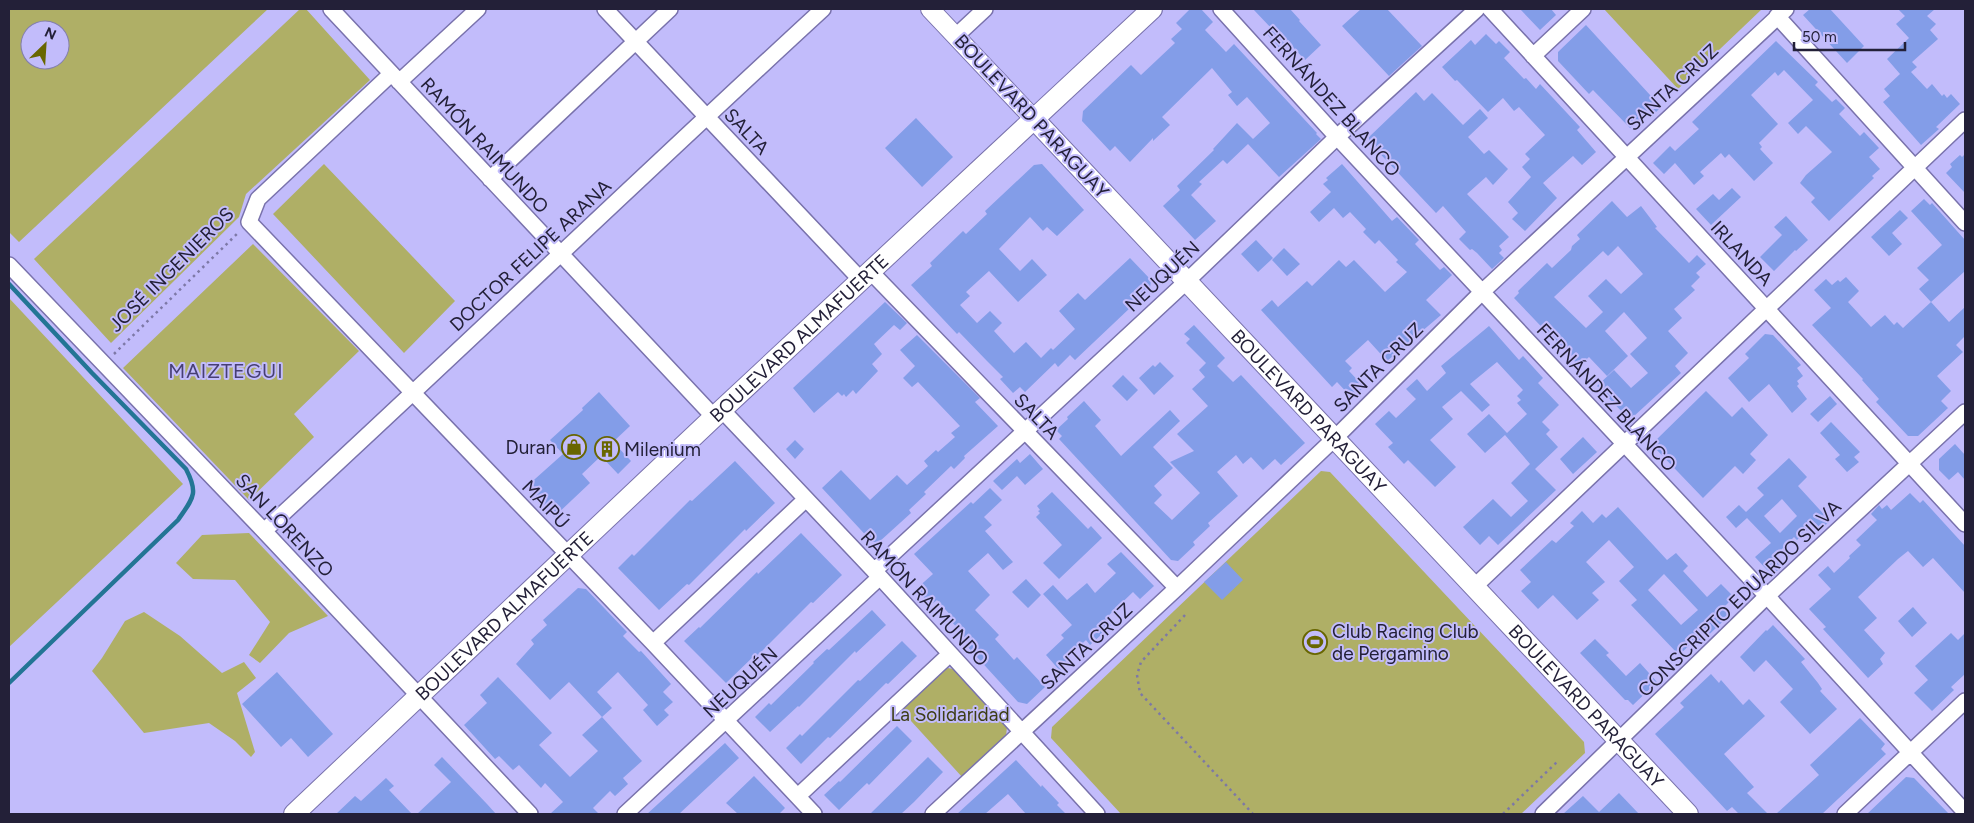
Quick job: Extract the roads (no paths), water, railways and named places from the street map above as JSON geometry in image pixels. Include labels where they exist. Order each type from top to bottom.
[{"type":"main road","name":"BOULEVARD ALMAFUERTE","points":[[294,814],[865,275],[1152,9]]},
{"type":"main road","name":"BOULEVARD PARAGUAY","points":[[1034,119],[1688,814]]},
{"type":"street","name":"RAMÓN RAIMUNDO","points":[[331,9],[560,254],[806,499],[1097,814]]},
{"type":"street","name":"JOSÉ INGENIEROS","points":[[249,222],[258,200],[395,78],[478,9]]},
{"type":"street","name":"SALTA","points":[[605,9],[706,116],[1025,432],[1177,588]]},
{"type":"street","points":[[490,179],[670,9]]},
{"type":"street","name":"DOCTOR FELIPE ARANA","points":[[264,531],[706,116],[824,9]]},
{"type":"street","name":"BOULEVARD PARAGUAY","points":[[930,9],[1034,119]]},
{"type":"street","points":[[956,36],[986,9]]},
{"type":"street","name":"FERNÁNDEZ BLANCO","points":[[1221,9],[1337,137],[1767,596],[1965,812]]},
{"type":"street","name":"NEUQUÉN","points":[[625,814],[727,721],[1025,432],[1337,137],[1477,9]]},
{"type":"street","name":"IRLANDA","points":[[1490,9],[1965,524]]},
{"type":"street","points":[[1533,56],[1583,9]]},
{"type":"street","points":[[1781,13],[1915,168],[1965,222]]},
{"type":"street","name":"SANTA CRUZ","points":[[933,814],[1177,588],[1334,439],[1482,292],[1781,13]]},
{"type":"street","points":[[1474,587],[1965,120]]},
{"type":"street","name":"MAIPÚ","points":[[249,222],[653,643],[814,814]]},
{"type":"street","name":"SAN LORENZO","points":[[9,265],[264,531],[530,814]]},
{"type":"street","name":"CONSCRIPTO EDUARDO SILVA","points":[[1543,814],[1767,596],[1965,412]]},
{"type":"street","points":[[653,643],[806,499]]},
{"type":"street","points":[[798,796],[950,654]]},
{"type":"street","points":[[1845,814],[1965,701]]},
{"type":"waterway","points":[[9,284],[92,373],[186,469],[193,490],[191,501],[178,520],[9,683]]},
{"type":"place","name":"Duran","points":[[574,447]]},
{"type":"place","name":"Milenium","points":[[607,449]]},
{"type":"place","name":"Club Racing Club de Pergamino","points":[[1315,642]]},
{"type":"district","name":"MAIZTEGUI","points":[[226,371]]},
{"type":"park label","name":"La Solidaridad","points":[[950,714]]}]
